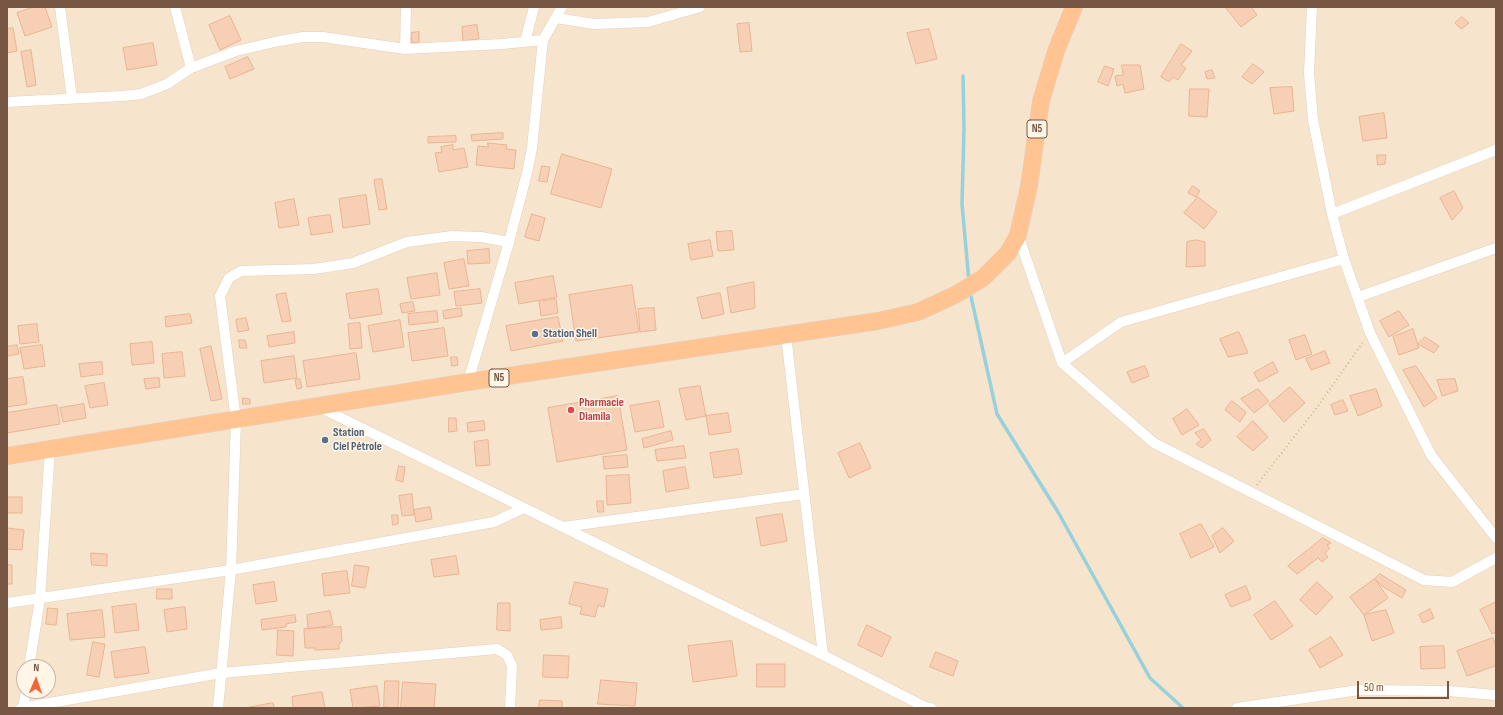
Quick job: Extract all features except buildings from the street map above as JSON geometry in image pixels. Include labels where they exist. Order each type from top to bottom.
[{"type":"highway","name":"N5","points":[[7,456],[468,382],[878,321],[918,312],[955,296],[983,278],[1008,253],[1018,235],[1029,186],[1041,101],[1056,51],[1074,7]]},
{"type":"street","points":[[60,7],[72,98]]},
{"type":"street","points":[[175,7],[191,68]]},
{"type":"street","points":[[405,49],[406,7]]},
{"type":"street","points":[[525,42],[534,7]]},
{"type":"street","points":[[468,382],[509,242],[532,148],[543,40],[562,7]]},
{"type":"street","points":[[556,18],[594,24],[648,22],[700,7]]},
{"type":"street","points":[[1312,7],[1309,73],[1313,120],[1332,214],[1344,259],[1370,333],[1431,455],[1496,538]]},
{"type":"street","points":[[7,102],[140,94],[167,84],[191,68],[236,50],[302,37],[323,37],[405,49],[543,40]]},
{"type":"street","points":[[1332,214],[1496,150]]},
{"type":"street","points":[[1018,235],[1062,363],[1154,443],[1424,580],[1452,582],[1496,558]]},
{"type":"street","points":[[218,708],[231,570],[236,420],[220,296],[229,278],[241,271],[314,269],[353,263],[407,242],[444,237],[481,237],[509,242]]},
{"type":"street","points":[[1358,297],[1496,248]]},
{"type":"street","points":[[1062,363],[1121,322],[1344,259]]},
{"type":"street","points":[[786,335],[823,655]]},
{"type":"street","points":[[319,407],[823,655],[924,708]]},
{"type":"street","points":[[30,659],[40,599],[50,450]]},
{"type":"street","points":[[563,527],[804,494]]},
{"type":"street","points":[[7,603],[231,570],[494,522],[524,508]]},
{"type":"street","points":[[22,708],[221,673],[497,649],[507,655],[512,666],[510,708]]},
{"type":"street","points":[[1237,708],[1359,690],[1448,691],[1496,695]]},
{"type":"path","points":[[1252,492],[1318,406],[1370,333]]},
{"type":"shaded area","points":[[7,7],[1496,7],[1496,708],[7,708]]},
{"type":"waterway","points":[[963,76],[964,129],[962,204],[969,282]]},
{"type":"waterway","points":[[970,292],[997,414],[1058,512],[1150,678],[1183,708]]},
{"type":"place","name":"Station Shell","points":[[535,334]]},
{"type":"place","name":"Pharmacie Diamila","points":[[571,410]]},
{"type":"place","name":"Station Ciel Pétrole","points":[[325,440]]}]
